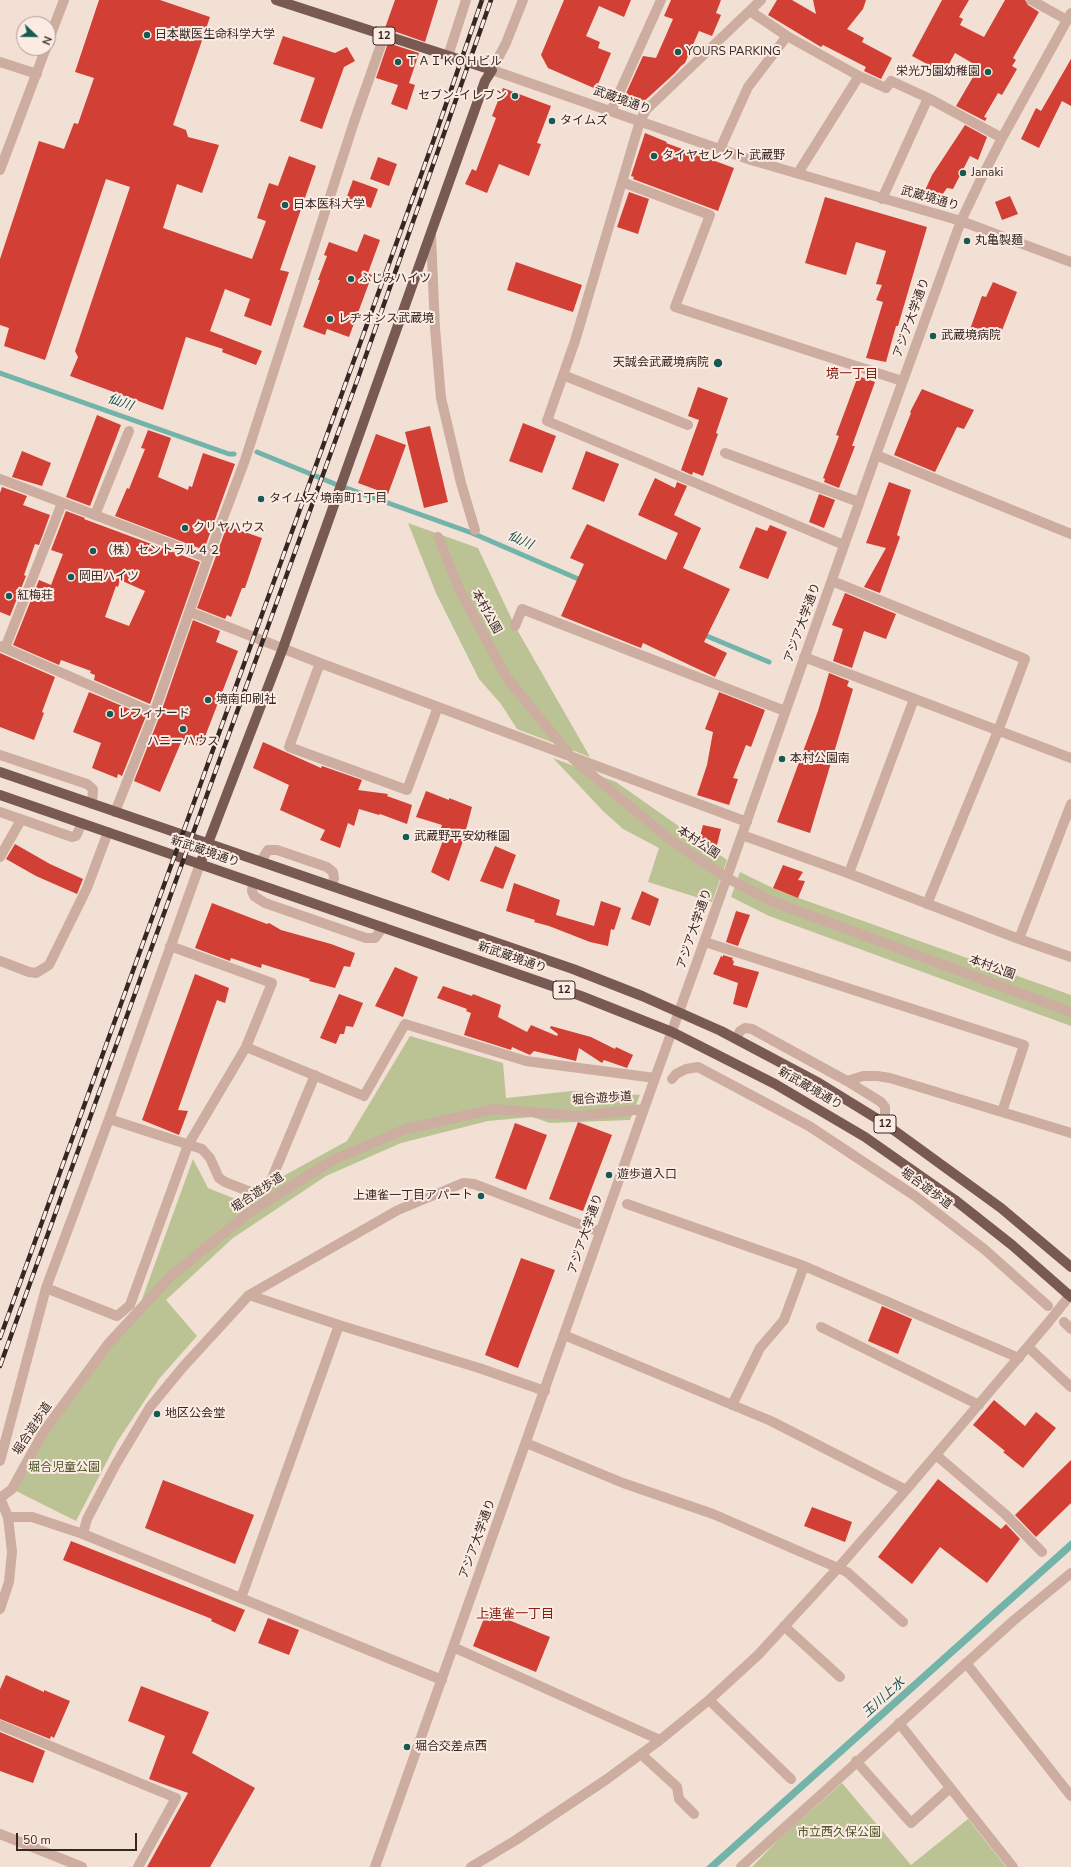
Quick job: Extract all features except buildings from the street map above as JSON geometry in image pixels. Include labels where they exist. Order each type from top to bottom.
[{"type":"main road","name":"武蔵境通り","points":[[276,0],[492,70]]},
{"type":"main road","points":[[200,864],[283,648],[485,81],[492,70]]},
{"type":"main road","name":"新武蔵境通り","points":[[0,772],[573,969],[679,1012],[736,1039],[812,1080],[881,1122],[1001,1208],[1071,1267]]},
{"type":"main road","name":"新武蔵境通り","points":[[0,795],[608,1006],[672,1032],[775,1084],[865,1137],[955,1200],[1012,1245],[1071,1295]]},
{"type":"street","points":[[56,21],[64,0]]},
{"type":"street","points":[[448,56],[466,0]]},
{"type":"street","points":[[492,70],[506,43],[522,0]]},
{"type":"street","points":[[611,110],[661,0]]},
{"type":"street","points":[[760,0],[646,110],[640,121],[575,341],[547,421],[844,545]]},
{"type":"street","points":[[1031,0],[1069,16]]},
{"type":"street","points":[[750,11],[787,36],[859,76],[886,88],[891,81],[928,98],[1002,138]]},
{"type":"street","name":"アジア大学通り","points":[[375,1867],[747,822],[902,381],[961,221],[978,183],[1069,16]]},
{"type":"street","points":[[115,812],[154,713],[208,558],[245,460],[354,122],[384,36]]},
{"type":"street","points":[[720,149],[748,87],[787,36]]},
{"type":"street","points":[[0,170],[43,56]]},
{"type":"street","points":[[0,62],[37,74]]},
{"type":"street","name":"武蔵境通り","points":[[492,70],[611,110],[751,160],[961,221],[1071,262]]},
{"type":"street","points":[[798,173],[859,76]]},
{"type":"street","points":[[882,199],[928,98]]},
{"type":"street","points":[[622,182],[710,215],[675,307],[902,381]]},
{"type":"street","points":[[431,235],[435,328],[441,398],[461,483],[475,530]]},
{"type":"street","points":[[563,375],[688,425]]},
{"type":"street","points":[[95,515],[129,430]]},
{"type":"street","points":[[725,453],[859,502]]},
{"type":"street","points":[[876,455],[1071,534]]},
{"type":"street","points":[[0,479],[208,558]]},
{"type":"street","points":[[62,503],[2,646],[154,713]]},
{"type":"street","name":"本村公園","points":[[438,537],[459,589],[507,678],[573,759],[673,842],[726,878],[771,901],[1071,1012]]},
{"type":"street","points":[[832,581],[1025,659],[998,731],[927,904]]},
{"type":"street","points":[[515,626],[522,609],[785,711]]},
{"type":"street","points":[[190,612],[573,759],[747,822]]},
{"type":"street","points":[[804,657],[1071,758]]},
{"type":"street","points":[[320,663],[289,747],[407,790],[438,707]]},
{"type":"street","points":[[849,873],[914,699]]},
{"type":"street","points":[[0,755],[87,784],[93,789],[92,804]]},
{"type":"street","points":[[1019,940],[1071,804]]},
{"type":"street","points":[[0,812],[72,837],[76,836],[82,823]]},
{"type":"street","points":[[0,857],[21,820]]},
{"type":"street","points":[[0,961],[29,972],[36,973],[49,965],[87,888],[108,832]]},
{"type":"street","points":[[742,836],[849,873],[1019,940],[1071,957]]},
{"type":"street","points":[[261,861],[268,850],[277,850],[327,867],[333,872],[334,878],[332,886]]},
{"type":"street","points":[[0,1462],[46,1288],[109,1119],[200,864]]},
{"type":"street","points":[[252,882],[252,891],[257,900],[366,938],[375,938],[383,927]]},
{"type":"street","points":[[704,942],[1024,1044],[1002,1112]]},
{"type":"street","points":[[46,1288],[117,1316],[130,1305],[188,1145],[246,1047],[272,983],[170,946]]},
{"type":"street","points":[[246,1047],[364,1096],[405,1024],[526,1061],[655,1078]]},
{"type":"street","points":[[736,1039],[740,1031],[745,1028],[752,1029],[847,1081],[881,1102],[885,1107],[885,1116],[881,1122]]},
{"type":"street","name":"堀合遊歩道","points":[[672,1079],[676,1074],[686,1069],[698,1067],[809,1126],[915,1196],[984,1249],[1048,1306]]},
{"type":"street","points":[[109,1119],[202,1150],[210,1158],[219,1178],[252,1193],[270,1182],[315,1075]]},
{"type":"street","points":[[847,1081],[864,1076],[890,1078],[1071,1133]]},
{"type":"street","name":"堀合遊歩道","points":[[0,1498],[12,1489],[44,1431],[108,1344],[171,1276],[250,1212],[333,1160],[406,1129],[494,1109],[578,1116],[644,1109]]},
{"type":"street","points":[[83,1534],[87,1519],[150,1407],[183,1367],[249,1295],[398,1210],[463,1183],[474,1184],[600,1232]]},
{"type":"street","points":[[627,1204],[804,1266],[1019,1358]]},
{"type":"street","points":[[732,1405],[760,1348],[784,1320],[804,1266]]},
{"type":"street","points":[[249,1295],[339,1325],[479,1368],[545,1391]]},
{"type":"street","points":[[471,1867],[516,1840],[660,1740],[709,1700],[758,1655],[838,1568],[906,1490],[1071,1295]]},
{"type":"street","points":[[1064,1322],[1071,1329]]},
{"type":"street","points":[[241,1598],[312,1404],[339,1325]]},
{"type":"street","points":[[821,1328],[979,1405]]},
{"type":"street","points":[[564,1335],[771,1421],[906,1490]]},
{"type":"street","points":[[1028,1347],[1071,1387]]},
{"type":"street","points":[[526,1443],[623,1483],[713,1514],[847,1572],[903,1622]]},
{"type":"street","points":[[936,1455],[1005,1514],[1042,1552]]},
{"type":"street","points":[[0,1498],[8,1517],[12,1552],[9,1582],[0,1609]]},
{"type":"street","points":[[8,1517],[32,1517],[83,1534],[442,1680]]},
{"type":"street","points":[[740,1867],[856,1761],[1071,1573]]},
{"type":"street","points":[[784,1626],[840,1677]]},
{"type":"street","points":[[453,1647],[660,1740]]},
{"type":"street","points":[[966,1664],[1069,1789]]},
{"type":"street","points":[[709,1700],[790,1779]]},
{"type":"street","points":[[899,1723],[1013,1867]]},
{"type":"street","points":[[0,1725],[176,1798],[138,1867]]},
{"type":"street","points":[[641,1754],[677,1787],[679,1799],[694,1814]]},
{"type":"street","points":[[856,1761],[911,1824],[950,1788]]},
{"type":"street","points":[[0,1834],[82,1867]]},
{"type":"green space","points":[[408,523],[478,548],[515,626],[590,757],[517,729],[501,704],[479,679],[436,593]]},
{"type":"green space","points":[[553,758],[616,782],[727,860],[712,902],[648,882],[659,848],[623,829],[604,812]]},
{"type":"green space","points":[[740,872],[779,891],[1071,995],[1071,1026],[769,916],[731,897]]},
{"type":"green space","name":"堀合児童公園","points":[[410,1036],[503,1063],[506,1098],[572,1091],[640,1095],[630,1120],[550,1123],[532,1117],[488,1121],[401,1143],[326,1176],[233,1238],[166,1300],[197,1336],[159,1379],[117,1442],[76,1521],[12,1489],[44,1431],[137,1313],[193,1159],[208,1188],[243,1202],[287,1174],[347,1141]]},
{"type":"green space","name":"市立西久保公園","points":[[842,1783],[911,1865],[968,1819],[1006,1867],[752,1867],[779,1839]]},
{"type":"water","points":[[1071,1540],[1071,1550],[717,1867],[706,1867]]},
{"type":"waterway","name":"仙川","points":[[0,373],[229,454],[234,454]]},
{"type":"waterway","name":"仙川","points":[[257,452],[335,484],[472,533],[583,581]]},
{"type":"waterway","name":"仙川","points":[[702,634],[769,662]]},
{"type":"railway","points":[[0,1338],[433,142],[482,0]]},
{"type":"railway","points":[[0,1366],[358,378],[491,0]]},
{"type":"place","name":"日本獣医生命科学大学","points":[[147,35]]},
{"type":"place","name":"YOURS PARKING","points":[[678,52]]},
{"type":"place","name":"ＴＡＩＫＯＨビル","points":[[398,62]]},
{"type":"place","name":"栄光乃園幼稚園","points":[[988,72]]},
{"type":"place","name":"セブン-イレブン","points":[[515,96]]},
{"type":"place","name":"タイムズ","points":[[552,121]]},
{"type":"place","name":"タイヤセレクト 武蔵野","points":[[654,156]]},
{"type":"place","name":"Janaki","points":[[963,173]]},
{"type":"place","name":"日本医科大学","points":[[285,205]]},
{"type":"place","name":"丸亀製麺","points":[[967,241]]},
{"type":"place","name":"ふじみハイツ","points":[[351,279]]},
{"type":"place","name":"レヂオンス武蔵境","points":[[330,319]]},
{"type":"place","name":"武蔵境病院","points":[[933,336]]},
{"type":"place","name":"天誠会武蔵境病院","points":[[718,363]]},
{"type":"place","name":"タイムズ 境南町1丁目","points":[[261,499]]},
{"type":"place","name":"クリヤハウス","points":[[185,528]]},
{"type":"place","name":"（株）セントラル４２","points":[[93,551]]},
{"type":"place","name":"岡田ハイツ","points":[[71,577]]},
{"type":"place","name":"紅梅荘","points":[[9,596]]},
{"type":"place","name":"境南印刷社","points":[[208,700]]},
{"type":"place","name":"レフィナード","points":[[110,714]]},
{"type":"place","name":"ハニーハウス","points":[[183,729]]},
{"type":"place","name":"本村公園南","points":[[782,759]]},
{"type":"place","name":"武蔵野平安幼稚園","points":[[406,837]]},
{"type":"place","name":"遊歩道入口","points":[[609,1175]]},
{"type":"place","name":"上連雀一丁目アパート","points":[[481,1196]]},
{"type":"place","name":"地区公会堂","points":[[157,1414]]},
{"type":"place","name":"堀合交差点西","points":[[407,1747]]},
{"type":"district","name":"境一丁目","points":[[852,375]]},
{"type":"district","name":"上連雀一丁目","points":[[515,1615]]},
{"type":"water label","name":"玉川上水","points":[[884,1698]]}]
